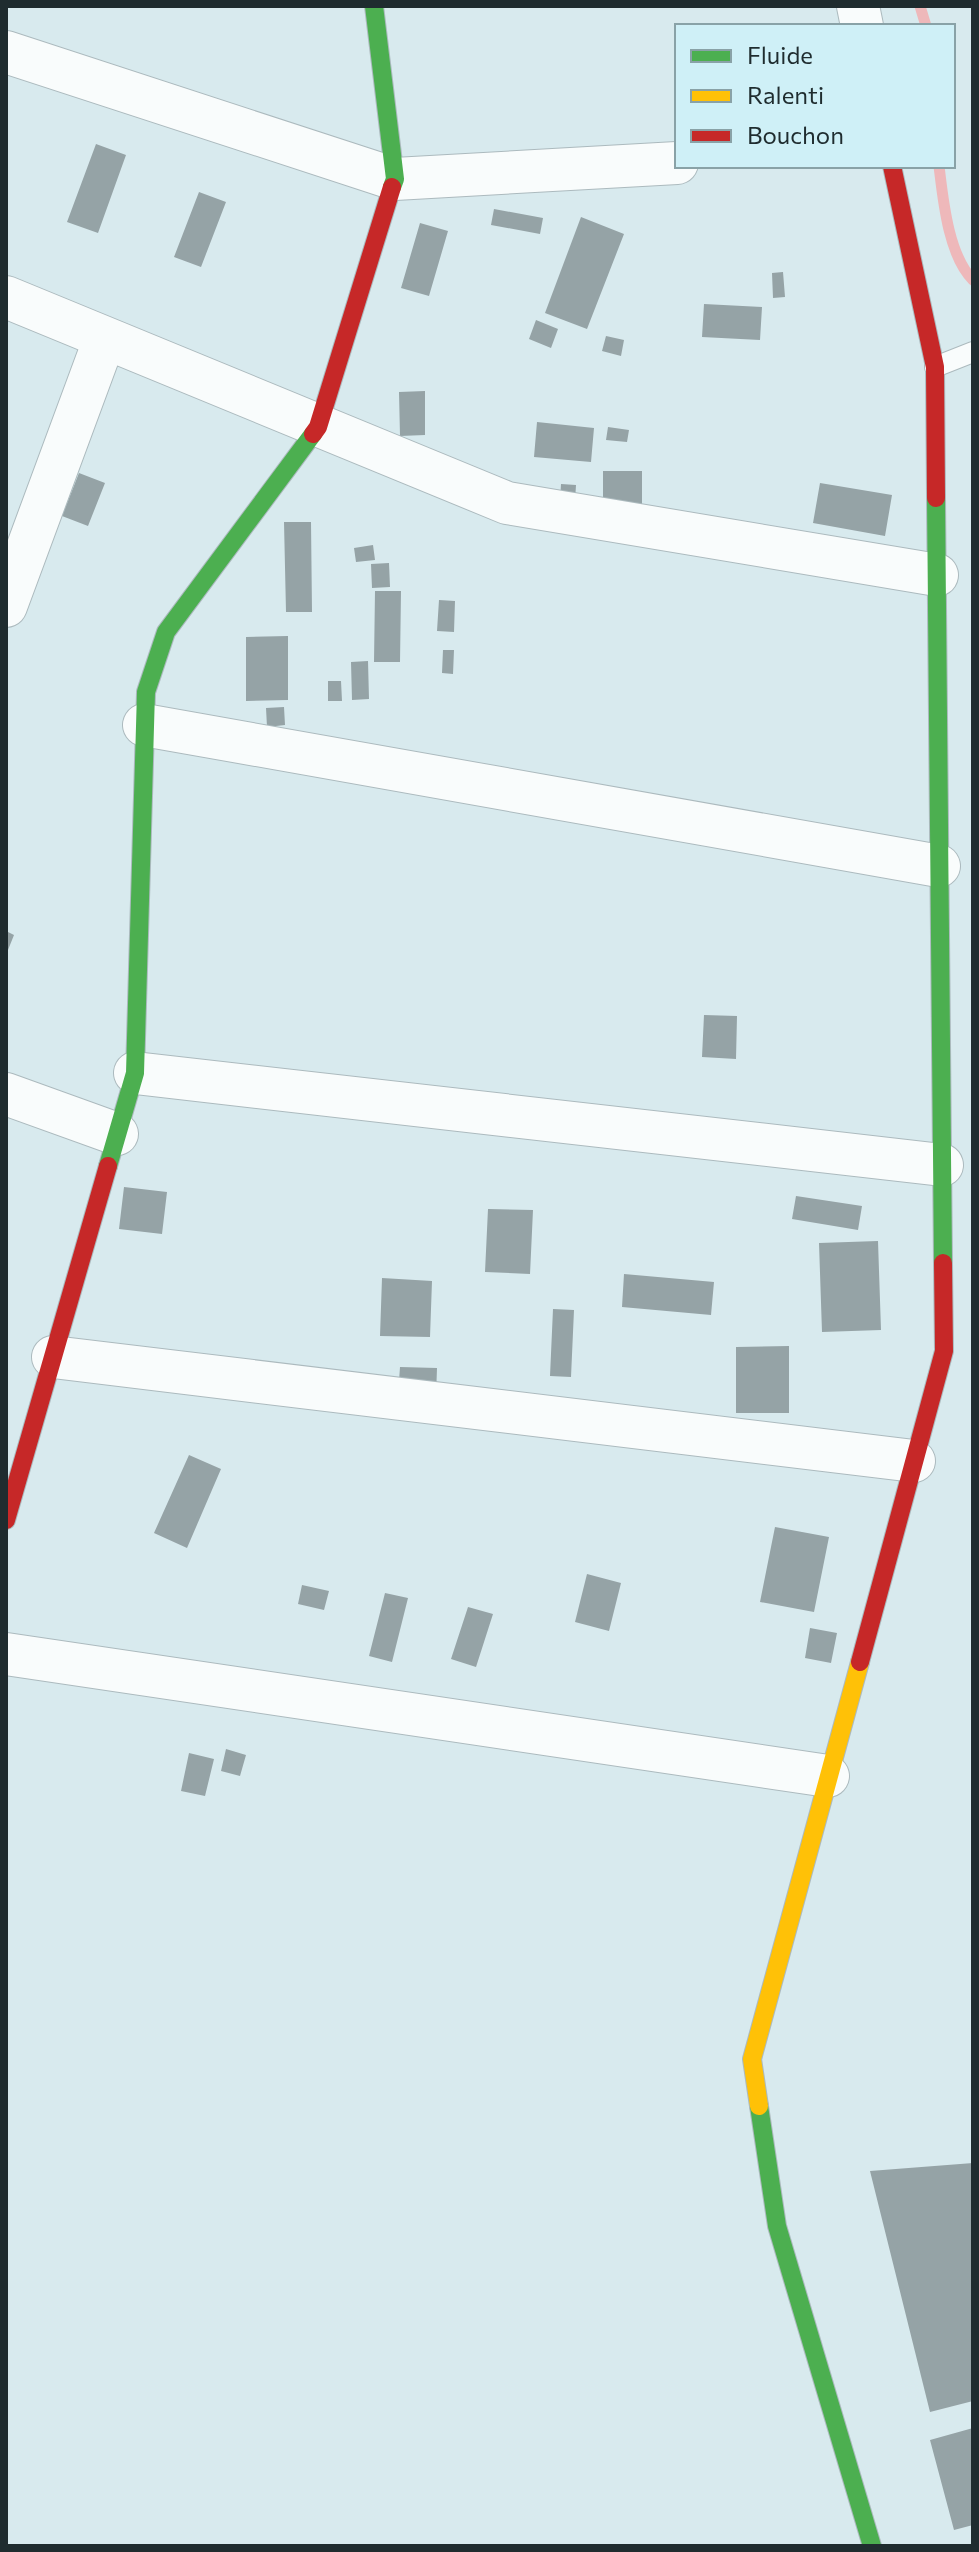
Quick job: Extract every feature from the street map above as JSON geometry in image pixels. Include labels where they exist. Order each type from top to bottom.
[{"type":"street","points":[[6,1520],[135,1073],[146,692],[166,632],[318,427],[395,179],[374,6]]},
{"type":"street","points":[[6,52],[395,179],[675,163]]},
{"type":"street","points":[[872,2546],[777,2226],[752,2059],[944,1351],[935,367],[892,168]]},
{"type":"street","points":[[6,297],[507,503],[937,575]]},
{"type":"street","points":[[6,606],[105,338]]},
{"type":"street","points":[[144,725],[939,866]]},
{"type":"street","points":[[135,1073],[942,1165]]},
{"type":"street","points":[[6,1094],[117,1134]]},
{"type":"street","points":[[53,1357],[914,1461]]},
{"type":"street","points":[[6,1654],[828,1776]]},
{"type":"lane","points":[[935,367],[973,352]]},
{"type":"building","points":[[96,144],[126,155],[98,233],[67,222]]},
{"type":"building","points":[[199,192],[226,202],[201,267],[174,257]]},
{"type":"building","points":[[494,209],[543,218],[540,234],[491,225]]},
{"type":"building","points":[[581,217],[624,234],[587,329],[545,313]]},
{"type":"building","points":[[420,223],[448,231],[429,296],[401,288]]},
{"type":"building","points":[[783,272],[785,297],[773,298],[772,273]]},
{"type":"building","points":[[704,304],[762,307],[760,340],[702,337]]},
{"type":"building","points":[[536,320],[558,329],[551,348],[529,339]]},
{"type":"building","points":[[606,336],[624,340],[621,356],[602,351]]},
{"type":"building","points":[[425,391],[425,435],[400,436],[399,392]]},
{"type":"building","points":[[537,422],[594,428],[591,462],[534,457]]},
{"type":"building","points":[[608,427],[629,430],[627,442],[606,440]]},
{"type":"building","points":[[603,471],[642,471],[642,507],[603,508]]},
{"type":"building","points":[[79,473],[105,483],[88,526],[62,516]]},
{"type":"building","points":[[820,483],[892,495],[885,536],[813,523]]},
{"type":"building","points":[[561,484],[576,485],[575,501],[560,501]]},
{"type":"building","points":[[284,522],[311,522],[312,612],[286,612]]},
{"type":"building","points":[[373,545],[375,560],[356,562],[354,548]]},
{"type":"building","points":[[389,563],[390,587],[372,588],[371,564]]},
{"type":"building","points":[[375,591],[401,591],[400,662],[374,662]]},
{"type":"building","points":[[439,600],[455,601],[454,632],[437,631]]},
{"type":"building","points":[[288,636],[288,700],[246,701],[246,637]]},
{"type":"building","points":[[443,650],[454,650],[453,674],[442,673]]},
{"type":"building","points":[[368,661],[369,699],[352,700],[351,662]]},
{"type":"building","points":[[328,681],[341,681],[342,701],[328,701]]},
{"type":"building","points":[[284,707],[285,725],[267,727],[266,708]]},
{"type":"building","points":[[6,931],[14,935],[6,955]]},
{"type":"building","points":[[704,1015],[737,1016],[736,1059],[702,1057]]},
{"type":"building","points":[[124,1187],[167,1192],[162,1234],[119,1229]]},
{"type":"building","points":[[796,1196],[862,1206],[858,1230],[792,1219]]},
{"type":"building","points":[[488,1209],[533,1210],[530,1274],[485,1272]]},
{"type":"building","points":[[878,1241],[881,1330],[822,1332],[819,1243]]},
{"type":"building","points":[[624,1274],[714,1282],[711,1315],[622,1307]]},
{"type":"building","points":[[382,1278],[432,1281],[430,1337],[380,1336]]},
{"type":"building","points":[[553,1309],[574,1310],[571,1377],[550,1376]]},
{"type":"building","points":[[789,1346],[789,1413],[736,1413],[736,1347]]},
{"type":"building","points":[[400,1367],[437,1368],[436,1397],[398,1395]]},
{"type":"building","points":[[189,1455],[221,1469],[187,1548],[154,1533]]},
{"type":"building","points":[[775,1527],[829,1537],[814,1612],[760,1602]]},
{"type":"building","points":[[587,1574],[621,1583],[609,1631],[575,1622]]},
{"type":"building","points":[[302,1585],[329,1591],[324,1610],[298,1604]]},
{"type":"building","points":[[385,1593],[408,1598],[392,1662],[369,1656]]},
{"type":"building","points":[[468,1607],[493,1614],[476,1667],[451,1659]]},
{"type":"building","points":[[810,1628],[837,1633],[831,1663],[805,1658]]},
{"type":"building","points":[[226,1749],[246,1755],[240,1776],[221,1771]]},
{"type":"building","points":[[189,1753],[214,1759],[205,1796],[181,1791]]},
{"type":"building","points":[[973,2163],[973,2401],[930,2412],[870,2171]]},
{"type":"building","points":[[973,2428],[973,2525],[954,2530],[930,2440]]},
{"type":"waterway","points":[[920,6],[925,24]]},
{"type":"waterway","points":[[939,168],[952,242],[973,280]]},
{"type":"traffic: fast","points":[[374,6],[395,179],[392,187]]},
{"type":"traffic: fast","points":[[108,1166],[135,1073],[146,692],[166,632],[313,434]]},
{"type":"traffic: fast","points":[[936,498],[943,1263]]},
{"type":"traffic: fast","points":[[759,2106],[777,2226],[872,2546]]},
{"type":"traffic: slow","points":[[759,2106],[752,2059],[860,1662]]},
{"type":"traffic: jam","points":[[892,168],[935,367],[936,498]]},
{"type":"traffic: jam","points":[[313,434],[318,427],[392,187]]},
{"type":"traffic: jam","points":[[6,1520],[108,1166]]},
{"type":"traffic: jam","points":[[860,1662],[944,1351],[943,1263]]}]
